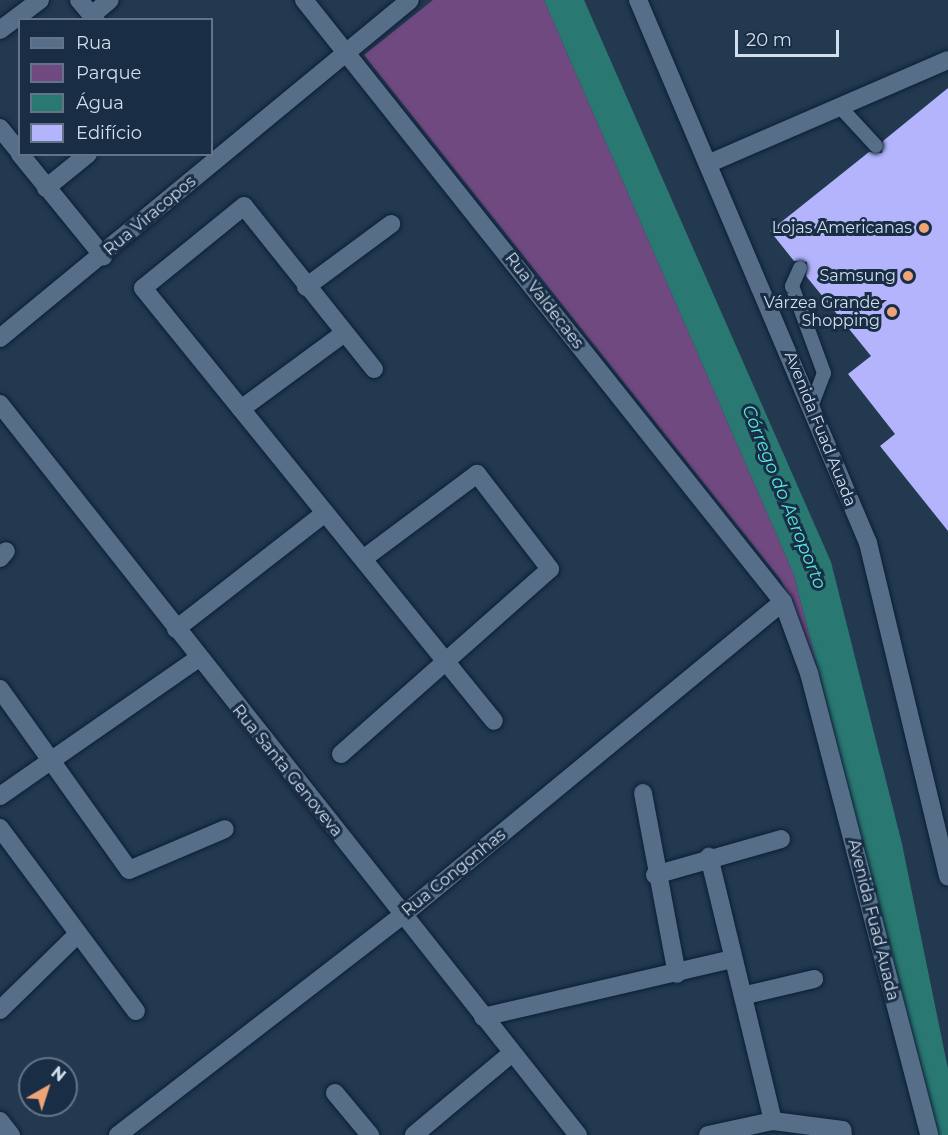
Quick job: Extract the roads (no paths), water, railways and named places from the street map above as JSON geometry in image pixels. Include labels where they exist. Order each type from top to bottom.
[{"type":"street","points":[[0,30],[40,0]]},
{"type":"street","points":[[79,0],[94,17],[110,0]]},
{"type":"street","name":"Rua Valdecaes","points":[[304,0],[783,603]]},
{"type":"street","name":"Rua Viracopos","points":[[0,338],[103,256],[410,0]]},
{"type":"street","name":"Avenida Fuad Auada","points":[[638,0],[710,163],[868,543],[948,877]]},
{"type":"street","points":[[710,163],[948,60]]},
{"type":"street","points":[[0,128],[18,151]]},
{"type":"street","points":[[22,156],[103,256]]},
{"type":"street","points":[[46,188],[86,156]]},
{"type":"street","points":[[374,369],[343,334],[244,206],[143,288],[494,721]]},
{"type":"street","points":[[306,287],[391,224]]},
{"type":"street","points":[[241,410],[343,334]]},
{"type":"street","name":"Rua Santa Genoveva","points":[[0,404],[197,659],[578,1135]]},
{"type":"street","points":[[341,754],[550,569],[477,474],[363,559]]},
{"type":"street","points":[[176,629],[325,513]]},
{"type":"street","name":"Avenida Fuad Auada","points":[[783,603],[809,673],[929,1135]]},
{"type":"street","name":"Rua Congonhas","points":[[118,1135],[403,915],[783,603]]},
{"type":"street","points":[[0,796],[52,756],[197,659]]},
{"type":"street","points":[[0,689],[52,756],[129,870],[225,830]]},
{"type":"street","points":[[643,793],[655,875],[677,974]]},
{"type":"street","points":[[0,828],[136,1011]]},
{"type":"street","points":[[655,875],[709,857],[781,839]]},
{"type":"street","points":[[709,857],[732,959],[746,995],[774,1121]]},
{"type":"street","points":[[0,1010],[78,934]]},
{"type":"street","points":[[483,1017],[677,974],[732,959]]},
{"type":"street","points":[[746,995],[814,979]]},
{"type":"street","points":[[414,1135],[512,1053]]},
{"type":"street","points":[[335,1093],[370,1135]]},
{"type":"street","points":[[0,1121],[11,1135]]},
{"type":"street","points":[[708,1135],[774,1121],[842,1130],[843,1135]]},
{"type":"lane","points":[[840,107],[876,146]]},
{"type":"lane","points":[[800,268],[792,286],[823,367],[821,389],[811,406]]},
{"type":"water","name":"Córrego do Aeroporto","points":[[544,0],[584,0],[831,562],[902,844],[948,1069],[948,1135],[936,1135],[794,575]]},
{"type":"place","name":"Lojas Americanas","points":[[924,228]]},
{"type":"place","name":"Samsung","points":[[908,276]]},
{"type":"place","name":"Várzea Grande Shopping","points":[[892,312]]}]
